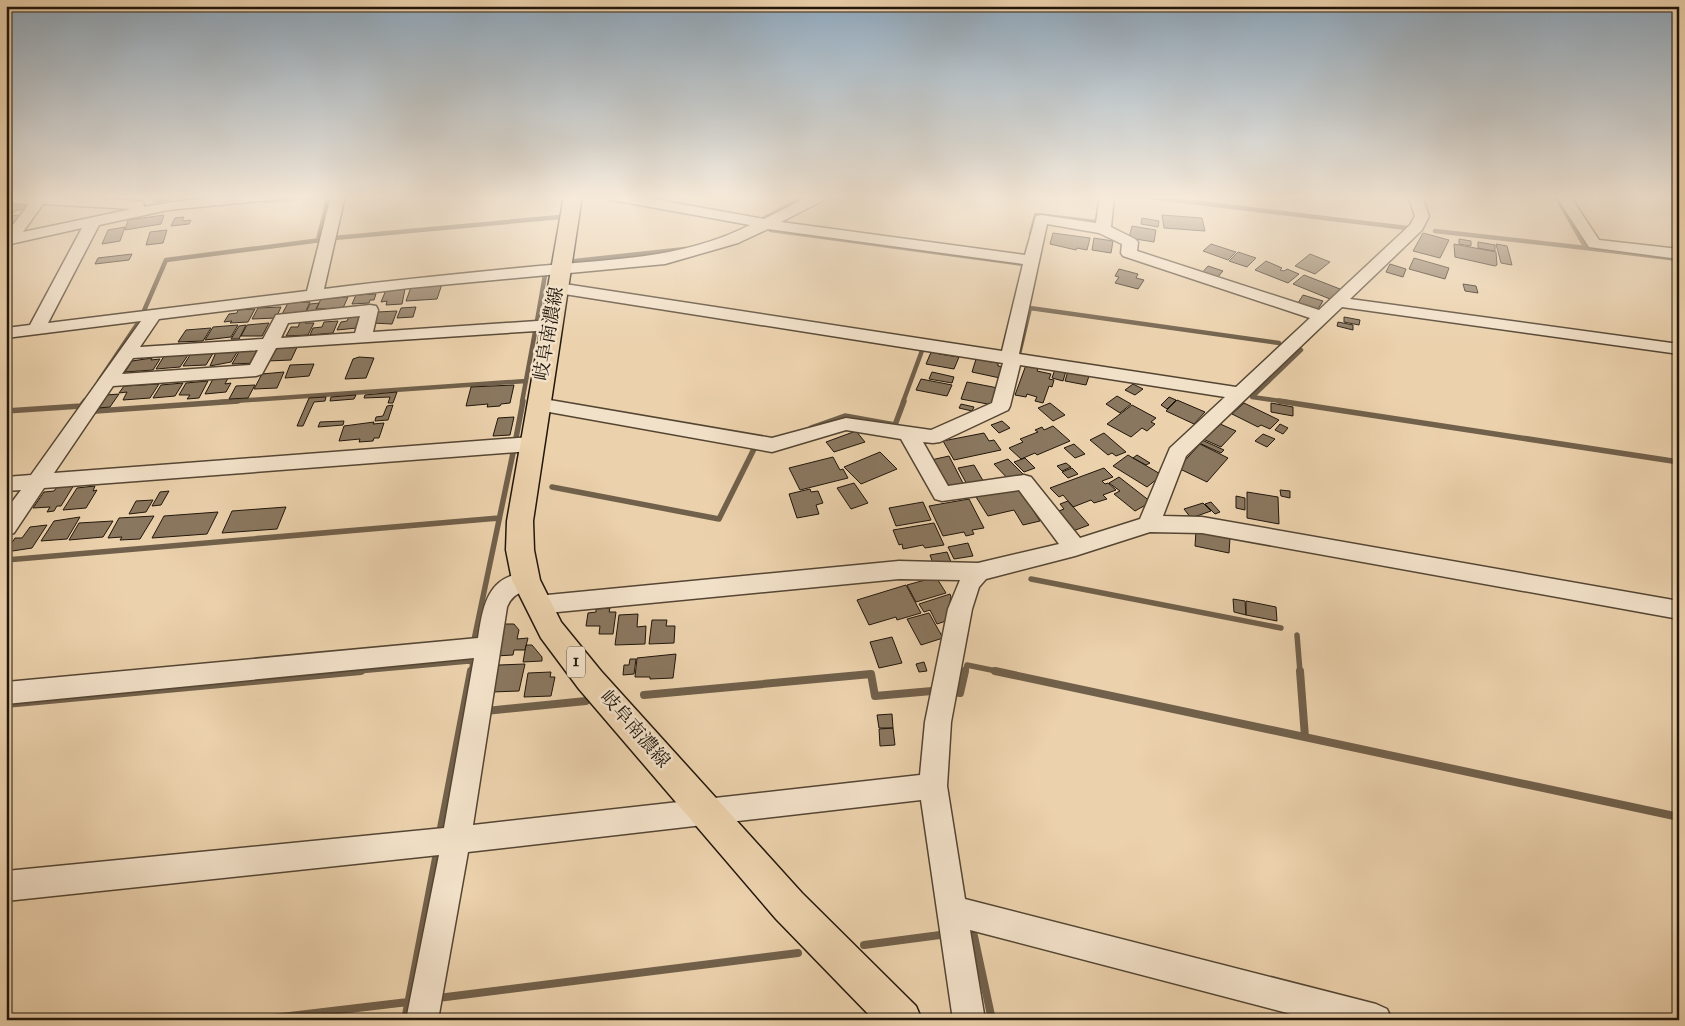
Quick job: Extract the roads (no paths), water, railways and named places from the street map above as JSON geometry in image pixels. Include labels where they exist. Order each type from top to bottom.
[{"type":"main road","name":"岐阜南濃線","points":[[565,244],[531,444],[520,522],[520,550],[532,592],[551,630],[590,680],[790,906],[902,1020]]},
{"type":"street","points":[[36,329],[76,244]]},
{"type":"street","points":[[314,295],[326,244]]},
{"type":"street","points":[[6,333],[409,283],[560,278],[665,259],[719,244]]},
{"type":"street","points":[[909,244],[1032,261]]},
{"type":"street","points":[[538,404],[772,446],[846,424],[933,437],[1001,406],[1036,244]]},
{"type":"street","points":[[1130,244],[1129,253],[1321,316]]},
{"type":"street","points":[[1149,524],[1177,454],[1400,244]]},
{"type":"street","points":[[1594,244],[1679,254]]},
{"type":"street","points":[[560,278],[1011,358],[1241,394]]},
{"type":"street","points":[[1338,300],[1361,306],[1679,349]]},
{"type":"street","points":[[108,381],[256,370],[272,344],[282,320],[370,310],[362,338]]},
{"type":"street","points":[[6,527],[152,316]]},
{"type":"street","points":[[127,353],[552,325]]},
{"type":"street","points":[[908,433],[942,494],[1024,482],[1075,548]]},
{"type":"street","points":[[6,484],[531,444]]},
{"type":"street","points":[[422,1020],[456,840],[495,607],[500,594],[512,584],[532,592],[898,570],[978,572],[1075,548],[1149,524],[1202,525],[1679,610]]},
{"type":"street","points":[[969,1020],[933,786],[938,722],[960,609],[969,584],[978,572]]},
{"type":"street","points":[[6,693],[488,647]]},
{"type":"street","points":[[6,886],[456,840],[933,786]]},
{"type":"street","points":[[954,916],[968,914],[1376,1020]]},
{"type":"waterway","points":[[143,313],[166,260],[291,244]]},
{"type":"waterway","points":[[874,244],[1023,264]]},
{"type":"waterway","points":[[1549,244],[1586,248]]},
{"type":"waterway","points":[[1584,244],[1586,248]]},
{"type":"waterway","points":[[1586,248],[1678,259]]},
{"type":"waterway","points":[[575,261],[685,249]]},
{"type":"waterway","points":[[537,321],[545,275]]},
{"type":"waterway","points":[[1017,354],[1019,354],[1030,308],[1279,343]]},
{"type":"waterway","points":[[99,381],[138,323]]},
{"type":"waterway","points":[[526,381],[535,332]]},
{"type":"waterway","points":[[903,402],[923,348]]},
{"type":"waterway","points":[[1287,402],[1252,397],[1301,350]]},
{"type":"waterway","points":[[220,402],[526,381]]},
{"type":"waterway","points":[[522,402],[526,381]]},
{"type":"waterway","points":[[6,411],[81,406],[85,401]]},
{"type":"waterway","points":[[96,411],[238,401]]},
{"type":"waterway","points":[[516,438],[523,401]]},
{"type":"waterway","points":[[811,428],[845,416],[895,425],[904,401]]},
{"type":"waterway","points":[[1279,401],[1679,462]]},
{"type":"waterway","points":[[552,487],[719,519],[754,449]]},
{"type":"waterway","points":[[474,640],[513,453]]},
{"type":"waterway","points":[[6,560],[499,518]]},
{"type":"waterway","points":[[1031,579],[1281,628]]},
{"type":"waterway","points":[[1297,635],[1300,672]]},
{"type":"waterway","points":[[347,672],[469,661],[473,663],[471,672]]},
{"type":"waterway","points":[[965,672],[967,665],[1001,672]]},
{"type":"waterway","points":[[6,704],[361,671]]},
{"type":"waterway","points":[[441,828],[471,671]]},
{"type":"waterway","points":[[954,692],[960,693],[965,671]]},
{"type":"waterway","points":[[995,671],[1679,817]]},
{"type":"waterway","points":[[1300,671],[1305,737]]},
{"type":"waterway","points":[[644,695],[871,674],[875,696],[932,691]]},
{"type":"waterway","points":[[486,711],[586,701]]},
{"type":"waterway","points":[[405,1020],[436,858]]},
{"type":"waterway","points":[[864,945],[940,935]]},
{"type":"waterway","points":[[974,936],[992,1020]]},
{"type":"waterway","points":[[438,998],[798,953]]},
{"type":"waterway","points":[[256,1020],[408,1002]]}]
